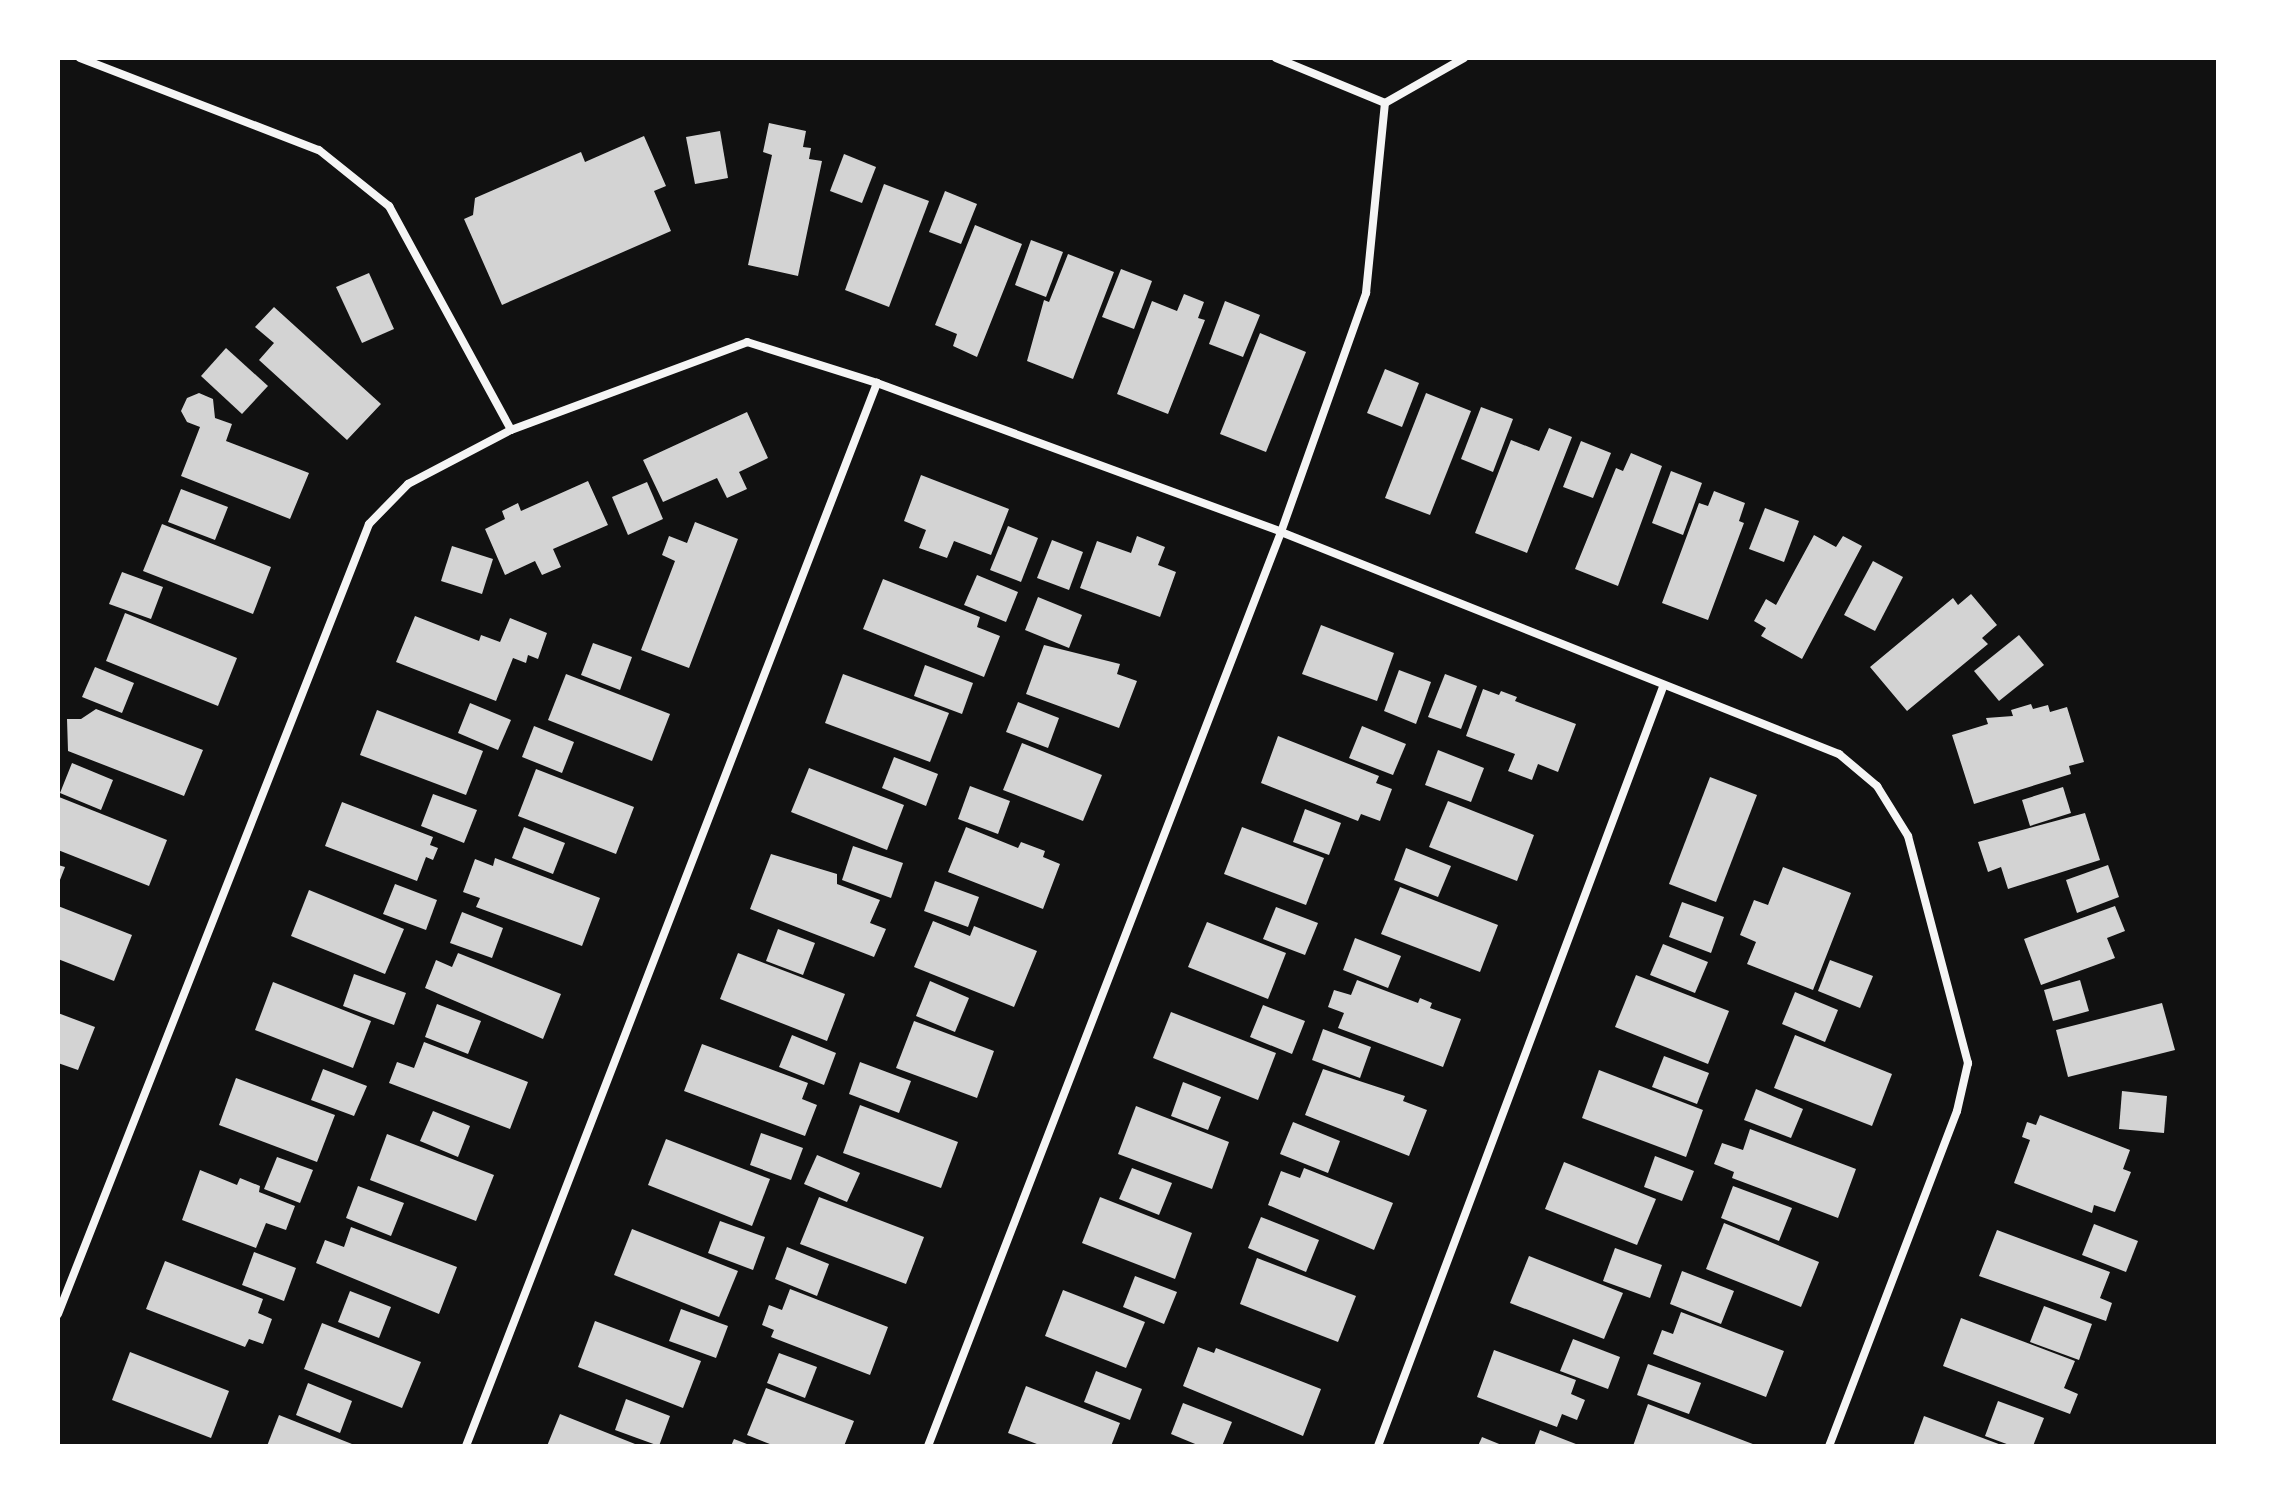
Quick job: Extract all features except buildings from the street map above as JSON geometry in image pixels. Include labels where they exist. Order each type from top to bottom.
[{"type":"street","points":[[80,58],[319,150],[389,206],[511,430]]},
{"type":"street","points":[[1276,58],[1385,103]]},
{"type":"street","points":[[1385,103],[1464,58]]},
{"type":"street","points":[[928,1446],[1281,532],[1366,293],[1385,103]]},
{"type":"street","points":[[58,1314],[369,524],[408,484],[511,430],[747,342],[877,383],[1281,532],[1663,687],[1839,754],[1877,786],[1908,836],[1968,1063],[1957,1111],[1829,1446]]},
{"type":"street","points":[[466,1446],[877,383]]},
{"type":"street","points":[[1378,1446],[1663,687]]}]
